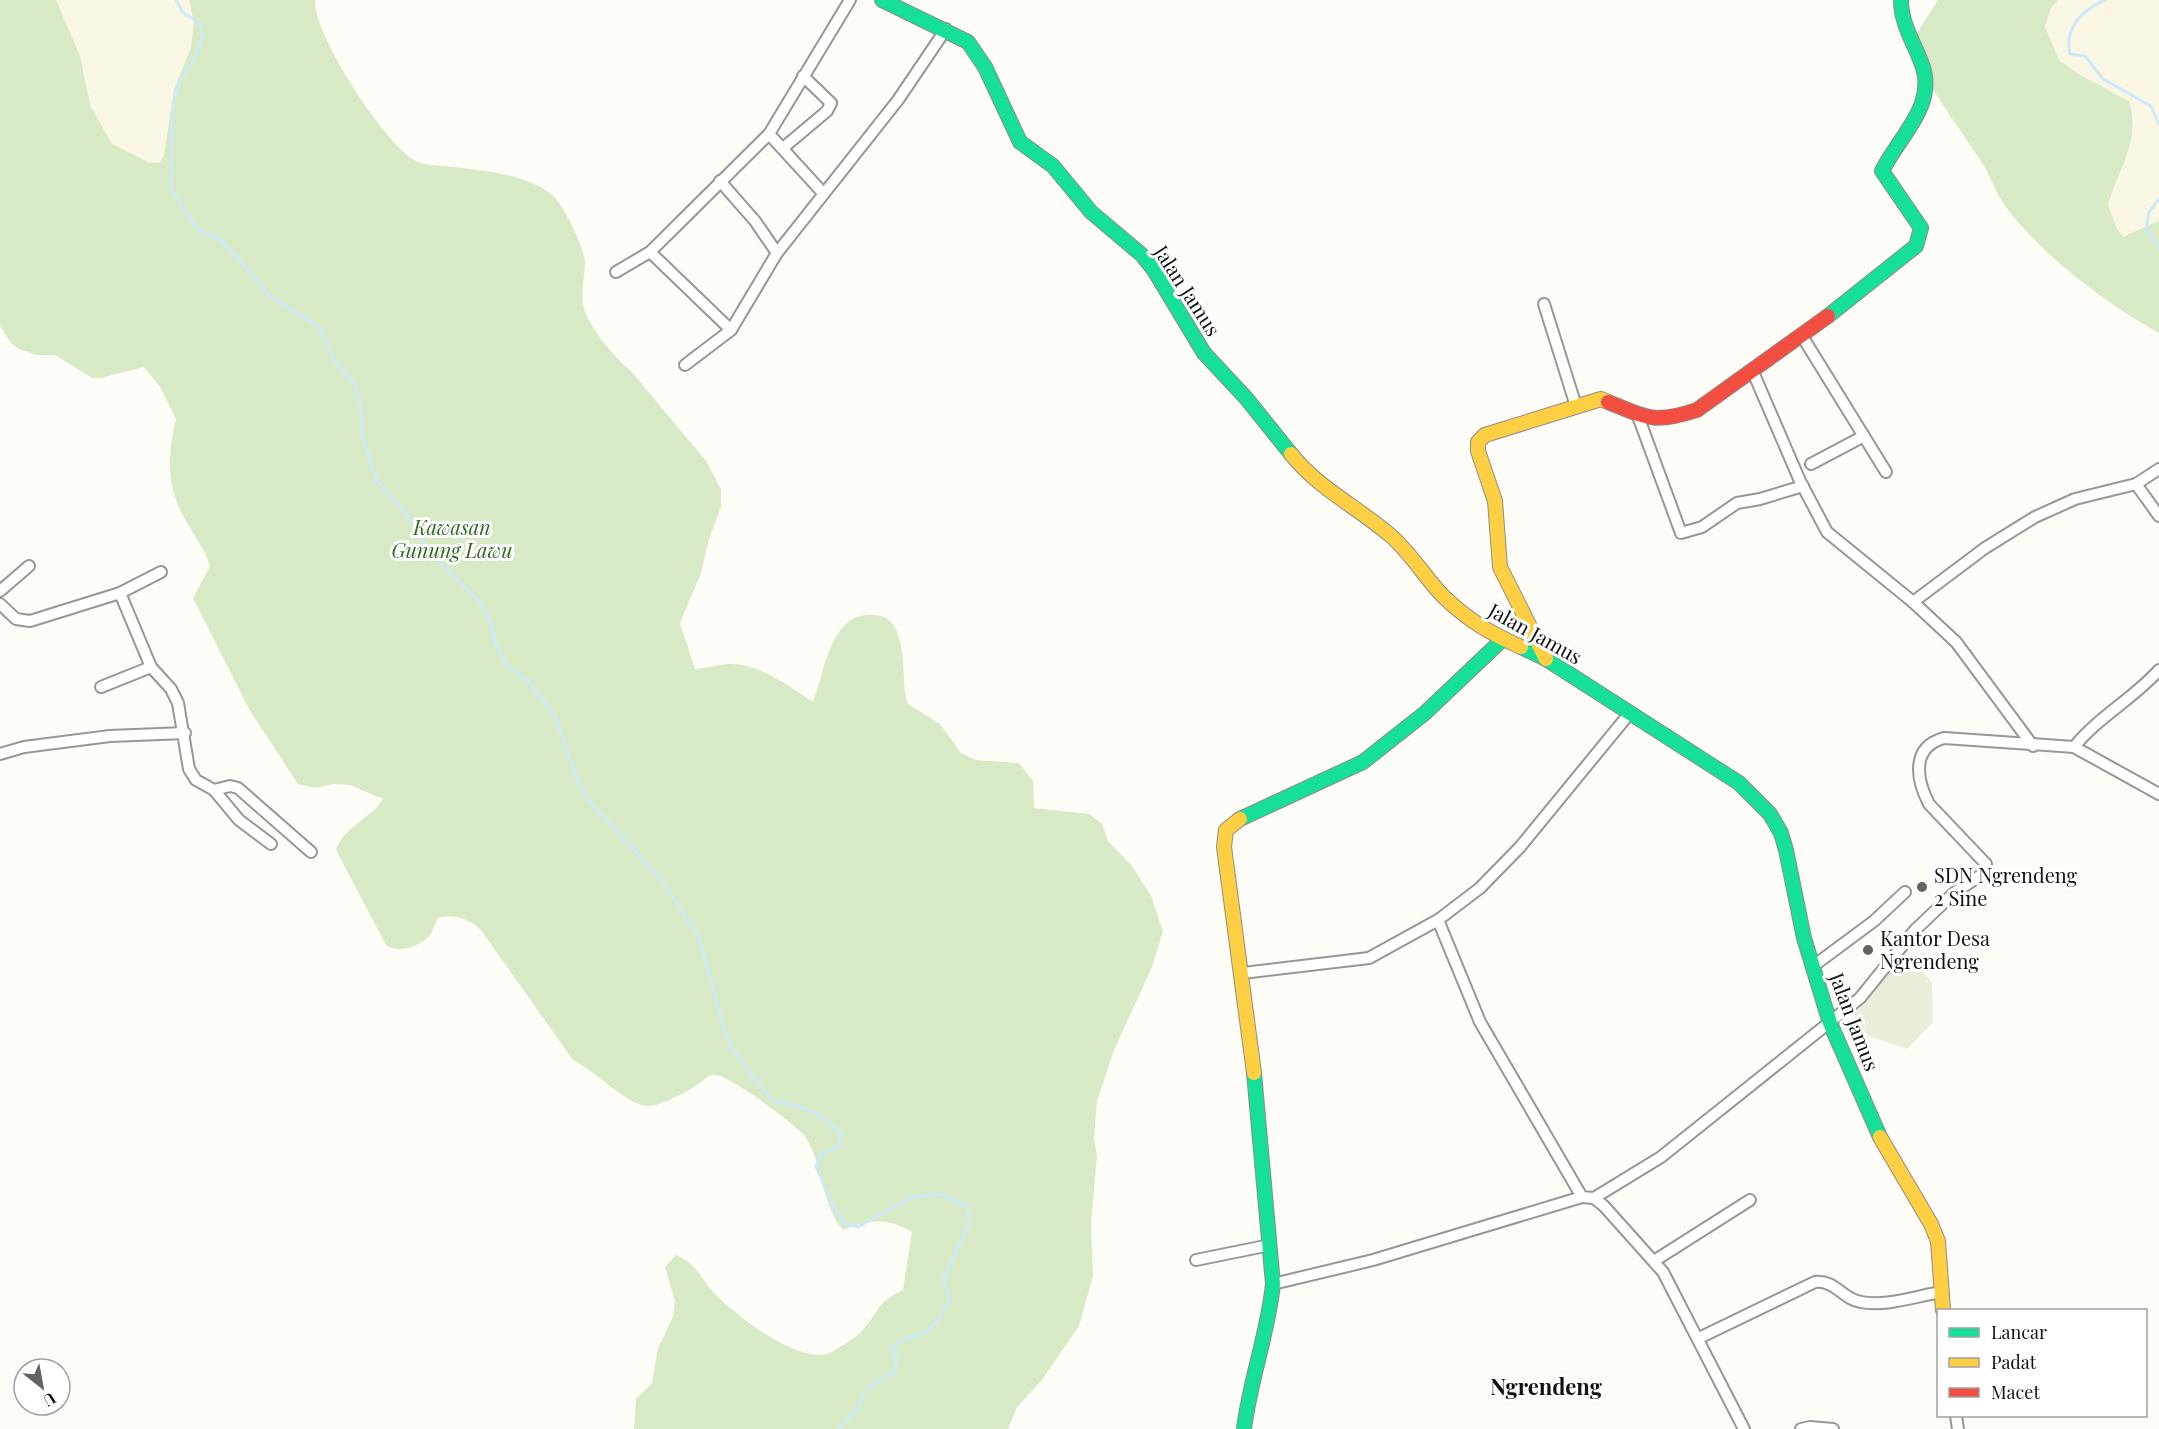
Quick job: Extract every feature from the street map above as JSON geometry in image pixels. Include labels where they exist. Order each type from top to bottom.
[{"type":"street","points":[[616,272],[650,252],[769,134],[850,0]]},
{"type":"street","name":"Jalan Jamus","points":[[882,0],[961,36],[975,49],[1020,142],[1053,166],[1091,212],[1142,255],[1154,270],[1204,353],[1246,398],[1306,473],[1390,535],[1462,615],[1483,630],[1546,659],[1739,783],[1770,814],[1781,833],[1786,850],[1812,967],[1830,1023],[1886,1150],[1931,1224],[1941,1261],[1942,1309]]},
{"type":"street","points":[[1546,659],[1500,567],[1495,501],[1478,451],[1478,442],[1485,435],[1601,399],[1608,400],[1638,416],[1657,420],[1697,410],[1802,336],[1916,246],[1921,235],[1921,228],[1882,171],[1912,128],[1926,92],[1921,62],[1900,10],[1901,0]]},
{"type":"street","points":[[685,365],[731,330],[777,253],[898,100],[946,29]]},
{"type":"street","points":[[783,148],[827,111],[831,103],[803,76]]},
{"type":"street","points":[[769,134],[823,193]]},
{"type":"street","points":[[720,181],[755,221],[777,253]]},
{"type":"street","points":[[650,252],[731,330]]},
{"type":"street","points":[[1544,304],[1576,406]]},
{"type":"street","points":[[1802,336],[1886,472]]},
{"type":"street","points":[[1753,372],[1818,518],[1836,542],[1913,602],[1970,658],[2033,746]]},
{"type":"street","points":[[1638,416],[1681,533],[1702,527],[1737,503],[1760,499],[1803,486]]},
{"type":"street","points":[[1811,464],[1864,436]]},
{"type":"street","points":[[1913,602],[1985,548],[2035,517],[2075,499],[2136,484],[2159,470]]},
{"type":"street","points":[[2136,484],[2159,516]]},
{"type":"street","points":[[0,591],[29,566]]},
{"type":"street","points":[[0,603],[16,619],[30,621],[120,593],[160,572]]},
{"type":"street","points":[[120,593],[151,667],[171,689],[178,703],[185,733],[189,769],[196,780],[214,790],[234,816],[271,844]]},
{"type":"street","points":[[1244,1429],[1247,1406],[1270,1316],[1273,1284],[1243,973],[1224,847],[1226,830],[1236,821],[1362,762],[1391,742],[1503,639]]},
{"type":"street","points":[[101,687],[151,667]]},
{"type":"street","points":[[2074,747],[2096,724],[2146,685],[2159,670]]},
{"type":"street","points":[[1243,973],[1369,958],[1438,920],[1480,888],[1520,847],[1629,714]]},
{"type":"street","points":[[0,754],[24,747],[110,736],[185,733]]},
{"type":"street","points":[[1594,1198],[1661,1157],[1830,1023],[1860,998],[1931,913],[1954,892],[1982,875],[1986,869],[1979,856],[1929,804],[1923,794],[1918,778],[1919,764],[1926,747],[1944,738],[2033,746],[2074,747],[2159,794]]},
{"type":"street","points":[[214,790],[230,786],[238,788],[311,852]]},
{"type":"street","points":[[1812,967],[1874,921],[1905,892]]},
{"type":"street","points":[[1438,920],[1480,1022],[1582,1197]]},
{"type":"street","points":[[1273,1284],[1372,1260],[1582,1197],[1594,1198],[1654,1261],[1669,1281],[1743,1429]]},
{"type":"street","points":[[1654,1261],[1750,1200]]},
{"type":"street","points":[[1196,1260],[1270,1245]]},
{"type":"street","points":[[1699,1338],[1815,1282],[1826,1281],[1858,1302],[1870,1303],[1941,1292]]},
{"type":"street","points":[[1802,1429],[1810,1427],[1833,1429]]},
{"type":"shaded area","points":[[56,0],[189,0],[194,23],[191,49],[174,89],[164,156],[159,163],[150,163],[112,144],[91,107],[85,73]]},
{"type":"shaded area","points":[[2058,0],[2159,0],[2159,217],[2158,221],[2123,237],[2117,229],[2108,205],[2121,173],[2135,121],[2129,101],[2080,75],[2059,60],[2045,27],[2051,8]]},
{"type":"green space","name":"Kawasan Gunung Lawu","points":[[0,0],[56,0],[80,56],[91,107],[112,144],[150,163],[159,163],[164,156],[174,89],[191,48],[194,23],[189,0],[315,0],[326,38],[354,89],[371,114],[405,153],[422,163],[491,172],[529,182],[551,194],[567,216],[584,255],[583,302],[591,324],[610,350],[630,370],[706,461],[721,489],[721,507],[709,539],[701,573],[680,623],[695,669],[728,664],[751,667],[784,683],[813,702],[826,660],[839,632],[848,622],[860,616],[875,615],[885,618],[894,627],[900,640],[908,704],[940,724],[961,753],[976,760],[1019,763],[1033,781],[1034,808],[1089,814],[1102,824],[1108,841],[1132,866],[1151,896],[1163,931],[1152,967],[1114,1050],[1097,1101],[1094,1138],[1097,1156],[1091,1223],[1093,1276],[1079,1326],[1041,1381],[1017,1407],[1008,1429],[634,1429],[636,1399],[652,1383],[658,1348],[673,1317],[675,1301],[665,1267],[676,1255],[694,1267],[714,1293],[752,1325],[787,1346],[819,1355],[832,1352],[856,1337],[882,1303],[903,1290],[912,1232],[894,1224],[878,1221],[843,1230],[835,1219],[814,1154],[803,1134],[773,1109],[730,1081],[712,1075],[680,1095],[651,1106],[637,1103],[619,1093],[573,1060],[481,930],[472,923],[455,917],[438,918],[432,932],[417,945],[395,949],[386,945],[336,850],[345,835],[372,812],[383,799],[350,785],[333,784],[315,788],[298,784],[249,709],[193,598],[210,566],[175,496],[170,459],[176,419],[160,387],[144,367],[101,378],[92,378],[55,355],[36,355],[19,349],[11,343],[0,326]]},
{"type":"green space","points":[[1938,0],[2058,0],[2051,8],[2045,27],[2059,60],[2080,75],[2129,101],[2133,128],[2131,141],[2108,205],[2117,229],[2123,237],[2158,221],[2159,217],[2159,333],[2078,279],[2024,229],[2004,204],[1983,164],[1933,90],[1908,47]]},
{"type":"green space","points":[[1909,955],[1932,983],[1933,1022],[1907,1049],[1868,1036],[1851,1011]]},
{"type":"waterway","points":[[176,0],[183,13],[199,22],[203,37],[195,58],[178,84],[172,114],[171,190],[198,230],[221,240],[271,297],[320,328],[335,361],[354,384],[361,405],[362,435],[377,481],[406,513],[429,552],[479,601],[488,615],[496,645],[508,667],[529,682],[555,716],[576,777],[588,800],[662,880],[699,938],[731,1047],[772,1101],[809,1110],[840,1132],[839,1147],[821,1154],[816,1166],[829,1198],[844,1224],[858,1227],[910,1198],[940,1194],[966,1205],[970,1222],[943,1279],[950,1299],[945,1309],[928,1330],[898,1343],[891,1352],[897,1358],[895,1371],[865,1390],[857,1409],[839,1429]]},
{"type":"waterway","points":[[2105,0],[2089,9],[2072,28],[2070,54],[2085,56],[2103,79],[2151,106],[2159,125]]},
{"type":"waterway","points":[[2159,199],[2149,212],[2146,230],[2159,247]]},
{"type":"traffic: fast","points":[[882,0],[968,42],[985,67],[1020,142],[1053,166],[1091,212],[1142,255],[1154,270],[1204,353],[1246,398],[1291,454]]},
{"type":"traffic: fast","points":[[1828,316],[1916,246],[1921,228],[1882,171],[1915,119],[1925,92],[1925,77],[1905,24],[1901,0]]},
{"type":"traffic: fast","points":[[1240,819],[1363,762],[1425,713],[1503,639]]},
{"type":"traffic: fast","points":[[1521,647],[1546,659],[1739,783],[1770,814],[1781,833],[1786,850],[1804,938],[1830,1023],[1880,1137]]},
{"type":"traffic: fast","points":[[1244,1429],[1273,1284],[1254,1073]]},
{"type":"traffic: slow","points":[[1546,659],[1500,567],[1495,501],[1478,451],[1478,442],[1485,435],[1601,399],[1608,402]]},
{"type":"traffic: slow","points":[[1291,454],[1325,487],[1390,535],[1437,590],[1462,613],[1499,637],[1521,647]]},
{"type":"traffic: slow","points":[[1240,819],[1226,830],[1224,847],[1254,1073]]},
{"type":"traffic: slow","points":[[1880,1137],[1931,1224],[1938,1241],[1943,1309]]},
{"type":"traffic: jam","points":[[1608,402],[1642,415],[1660,418],[1697,410],[1828,316]]},
{"type":"place","name":"SDN Ngrendeng 2 Sine","points":[[1922,887]]},
{"type":"place","name":"Kantor Desa Ngrendeng","points":[[1868,950]]},
{"type":"district","name":"Ngrendeng","points":[[1546,1387]]}]
